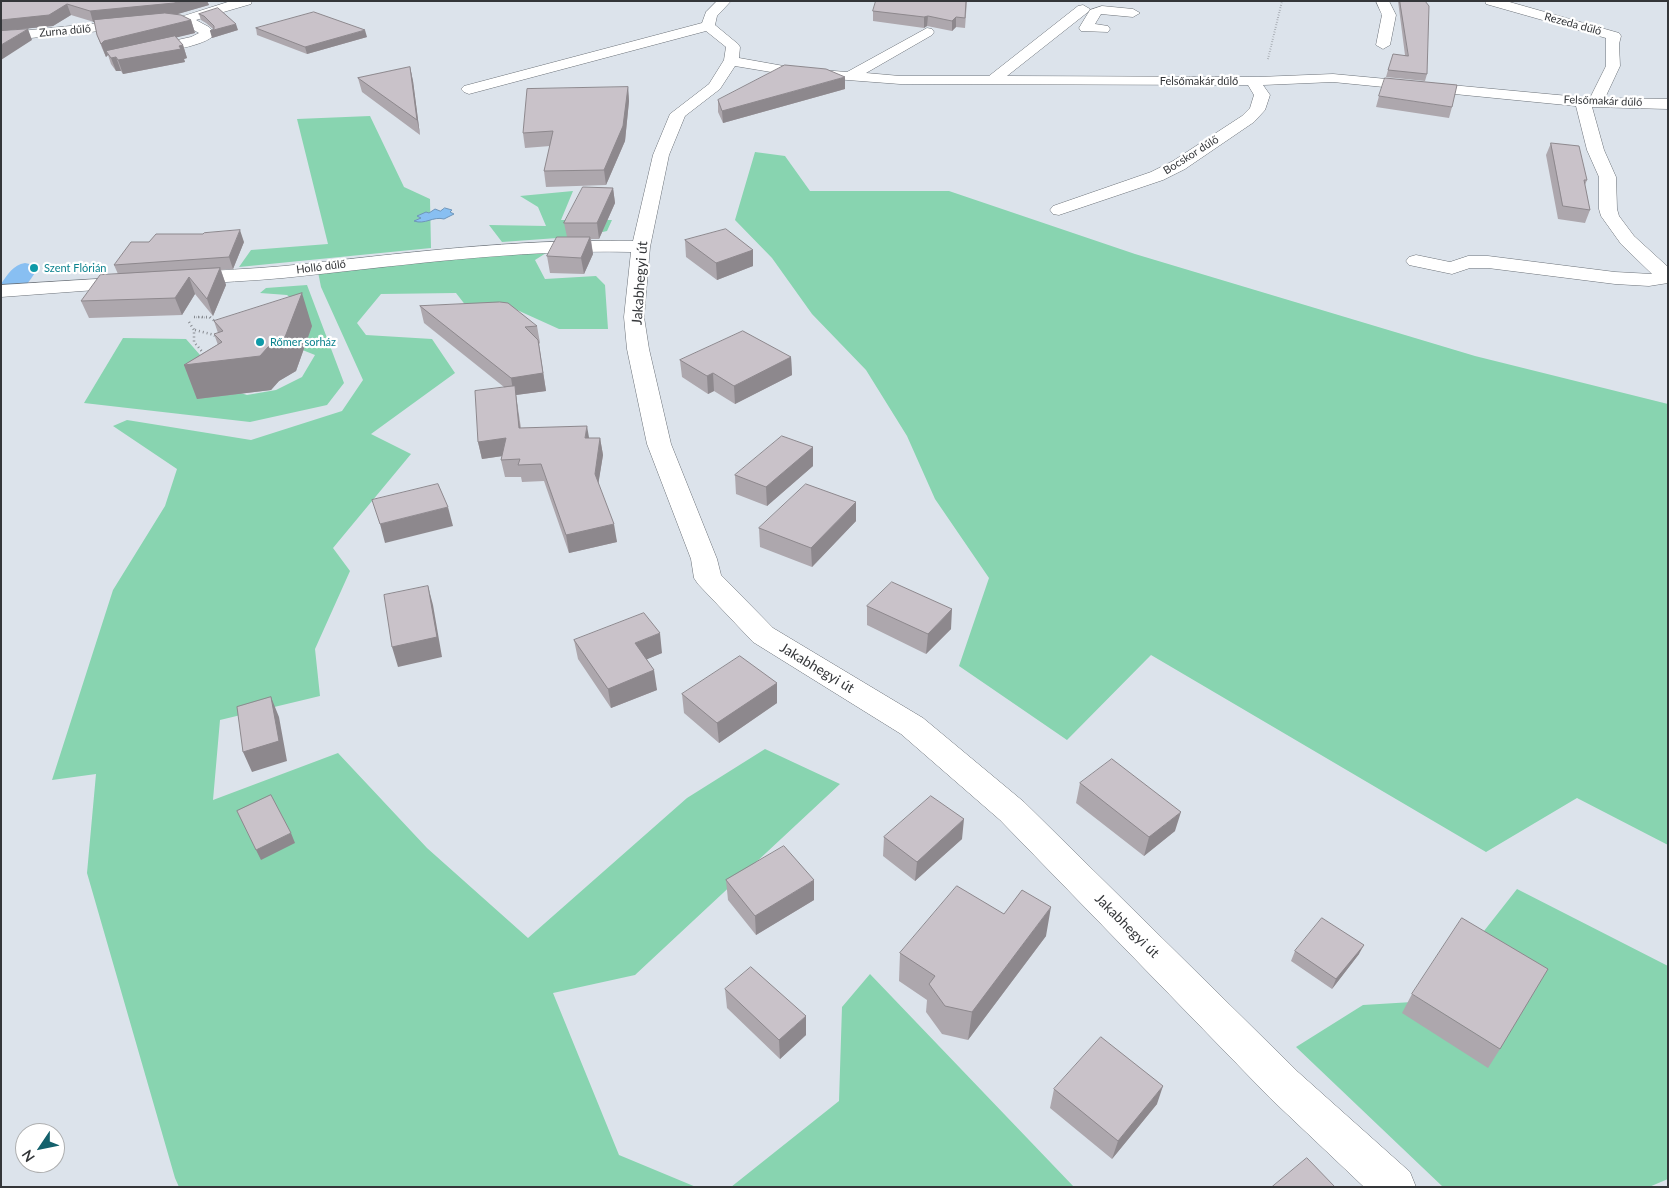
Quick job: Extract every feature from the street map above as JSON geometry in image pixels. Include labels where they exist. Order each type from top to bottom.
[{"type":"street","points":[[180,20],[246,1]]},
{"type":"street","points":[[708,26],[711,15],[724,1]]},
{"type":"street","points":[[1382,1],[1389,15],[1384,45]]},
{"type":"street","name":"Rezeda dűlő","points":[[1491,1],[1614,36],[1610,44],[1613,59],[1612,68],[1589,102]]},
{"type":"street","points":[[994,79],[1094,11],[1133,13]]},
{"type":"street","points":[[1094,11],[1086,28],[1103,29]]},
{"type":"street","name":"Zurna dűlő","points":[[1,37],[180,20],[195,24],[204,29],[208,34],[195,40],[132,55]]},
{"type":"street","points":[[708,26],[727,40],[733,47],[731,62]]},
{"type":"street","points":[[469,89],[708,26]]},
{"type":"street","points":[[848,77],[927,32]]},
{"type":"street","name":"Felsőmakár dűlő","points":[[731,62],[795,72],[900,80],[1258,81],[1299,78],[1374,81],[1589,102],[1668,104]]},
{"type":"street","name":"Jakabhegyi út","points":[[731,62],[720,75],[715,86],[678,114],[661,156],[641,246],[634,317],[638,349],[659,444],[704,558],[708,578],[763,635],[912,726],[1012,811],[1284,1085],[1394,1187]]},
{"type":"street","name":"Bocskor dűlő","points":[[1059,210],[1094,196],[1129,187],[1179,165],[1257,110],[1262,95],[1255,84],[1258,81]]},
{"type":"street","points":[[1589,102],[1587,111],[1594,145],[1607,173],[1609,215],[1642,255],[1668,277]]},
{"type":"street","name":"Holló dűlő","points":[[166,280],[282,272],[507,247],[641,246]]},
{"type":"street","points":[[1416,261],[1452,268],[1468,262],[1488,262],[1615,278],[1649,280],[1668,277]]},
{"type":"street","points":[[1,291],[147,281]]},
{"type":"path","points":[[1258,81],[1264,77],[1282,1]]},
{"type":"path","points":[[194,317],[210,317],[220,325]]},
{"type":"path","points":[[189,322],[194,330],[194,342],[210,361]]},
{"type":"path","points":[[194,330],[214,335],[221,342]]},
{"type":"green space","points":[[370,116],[404,187],[430,199],[431,248],[239,267],[251,250],[328,244],[297,119]]},
{"type":"green space","points":[[755,152],[785,156],[810,191],[949,191],[1135,254],[1475,356],[1668,404],[1668,845],[1577,798],[1486,852],[1151,655],[1067,740],[959,666],[989,578],[935,499],[907,436],[866,370],[812,314],[772,258],[735,220]]},
{"type":"green space","points":[[573,191],[561,220],[612,220],[607,231],[585,236],[502,242],[489,225],[546,226],[538,207],[520,196]]},
{"type":"green space","points":[[554,248],[535,260],[545,279],[596,276],[605,285],[608,329],[559,329],[506,305],[470,311],[456,293],[381,294],[357,323],[366,335],[432,339],[455,373],[371,434],[411,454],[333,548],[350,571],[315,649],[320,696],[220,720],[213,800],[338,753],[427,848],[528,938],[687,798],[765,749],[840,784],[635,975],[553,993],[619,1155],[696,1187],[179,1187],[87,873],[96,774],[52,780],[113,590],[165,506],[177,469],[113,426],[127,420],[251,440],[342,411],[363,380],[321,287],[318,272]]},
{"type":"green space","points":[[307,285],[344,383],[327,405],[250,422],[84,403],[123,338],[186,339],[215,372],[215,385],[247,395],[276,390],[302,377],[315,355],[300,349],[301,307],[287,295],[260,293],[266,288]]},
{"type":"green space","points":[[1517,889],[1668,966],[1668,1179],[1649,1187],[1443,1187],[1296,1047],[1363,1005],[1429,1001]]},
{"type":"green space","points":[[870,974],[1074,1187],[731,1187],[839,1101],[842,1007]]},
{"type":"water","points":[[445,208],[452,210],[450,212],[454,214],[444,219],[440,218],[422,222],[414,221],[421,218],[417,216],[426,212],[429,213],[435,209],[440,211]]},
{"type":"building","points":[[1,1],[182,1],[90,11],[67,4],[49,15],[1,20]]},
{"type":"building","points":[[876,1],[966,1],[965,18],[956,17],[952,21],[928,16],[873,11]]},
{"type":"building","points":[[1400,1],[1425,1],[1429,6],[1427,74],[1388,70],[1393,54],[1408,56]]},
{"type":"building","points":[[218,8],[236,24],[210,31],[214,29],[214,26],[204,16],[199,14]]},
{"type":"building","points":[[314,12],[365,30],[305,47],[256,28]]},
{"type":"building","points":[[165,13],[181,15],[191,20],[104,41],[101,44],[97,35],[94,20]]},
{"type":"building","points":[[28,29],[1,45],[1,31]]},
{"type":"building","points":[[175,36],[183,45],[179,46],[181,49],[118,60],[116,57],[111,58],[106,51]]},
{"type":"building","points":[[785,65],[826,69],[845,77],[722,111],[718,100]]},
{"type":"building","points":[[410,67],[417,120],[358,78]]},
{"type":"building","points":[[1385,78],[1457,85],[1452,107],[1379,96]]},
{"type":"building","points":[[628,87],[623,126],[604,170],[544,171],[553,131],[523,133],[527,89]]},
{"type":"building","points":[[1551,143],[1579,146],[1587,180],[1584,180],[1590,210],[1563,206]]},
{"type":"building","points":[[583,187],[613,188],[597,223],[564,223]]},
{"type":"building","points":[[726,229],[753,250],[716,263],[685,240]]},
{"type":"building","points":[[240,230],[229,257],[114,265],[131,242],[149,242],[156,234],[203,234]]},
{"type":"building","points":[[557,237],[590,237],[581,258],[547,256]]},
{"type":"building","points":[[220,268],[207,299],[189,277],[175,298],[81,301],[100,275]]},
{"type":"building","points":[[302,293],[285,337],[268,347],[260,356],[184,365],[222,342],[214,334],[223,331],[214,321]]},
{"type":"building","points":[[508,303],[537,326],[525,327],[538,340],[543,373],[511,378],[420,306]]},
{"type":"building","points":[[743,331],[791,357],[734,386],[713,373],[707,376],[680,360]]},
{"type":"building","points":[[515,386],[519,428],[587,426],[585,438],[600,438],[595,474],[614,524],[566,535],[541,464],[518,465],[520,459],[501,460],[506,438],[478,442],[475,391]]},
{"type":"building","points":[[782,436],[813,447],[766,487],[735,475]]},
{"type":"building","points":[[438,484],[448,507],[380,524],[372,500]]},
{"type":"building","points":[[806,484],[856,502],[811,548],[759,528]]},
{"type":"building","points":[[892,582],[952,609],[928,634],[867,606]]},
{"type":"building","points":[[428,586],[437,637],[392,647],[384,595]]},
{"type":"building","points":[[644,613],[660,633],[635,643],[654,670],[608,689],[574,640]]},
{"type":"building","points":[[740,656],[777,683],[717,723],[682,694]]},
{"type":"building","points":[[271,697],[279,741],[243,752],[237,707]]},
{"type":"building","points":[[1112,759],[1181,812],[1149,837],[1080,783]]},
{"type":"building","points":[[271,795],[291,833],[256,850],[237,811]]},
{"type":"building","points":[[931,796],[964,819],[917,862],[884,837]]},
{"type":"building","points":[[784,846],[814,880],[755,916],[726,880]]},
{"type":"building","points":[[957,886],[1004,914],[1022,890],[1051,907],[972,1012],[945,1006],[929,984],[935,976],[900,953]]},
{"type":"building","points":[[1322,918],[1364,945],[1336,979],[1295,951]]},
{"type":"building","points":[[1462,918],[1548,969],[1500,1049],[1412,994]]},
{"type":"building","points":[[751,967],[806,1016],[779,1040],[725,989]]},
{"type":"building","points":[[1101,1037],[1163,1086],[1118,1141],[1054,1089]]},
{"type":"building","points":[[1307,1158],[1335,1187],[1272,1187]]},
{"type":"waterway","points":[[13,285],[25,270]]},
{"type":"place","name":"Szent Flórián","points":[[34,268]]},
{"type":"place","name":"Rőmer sorház","points":[[260,342]]}]
